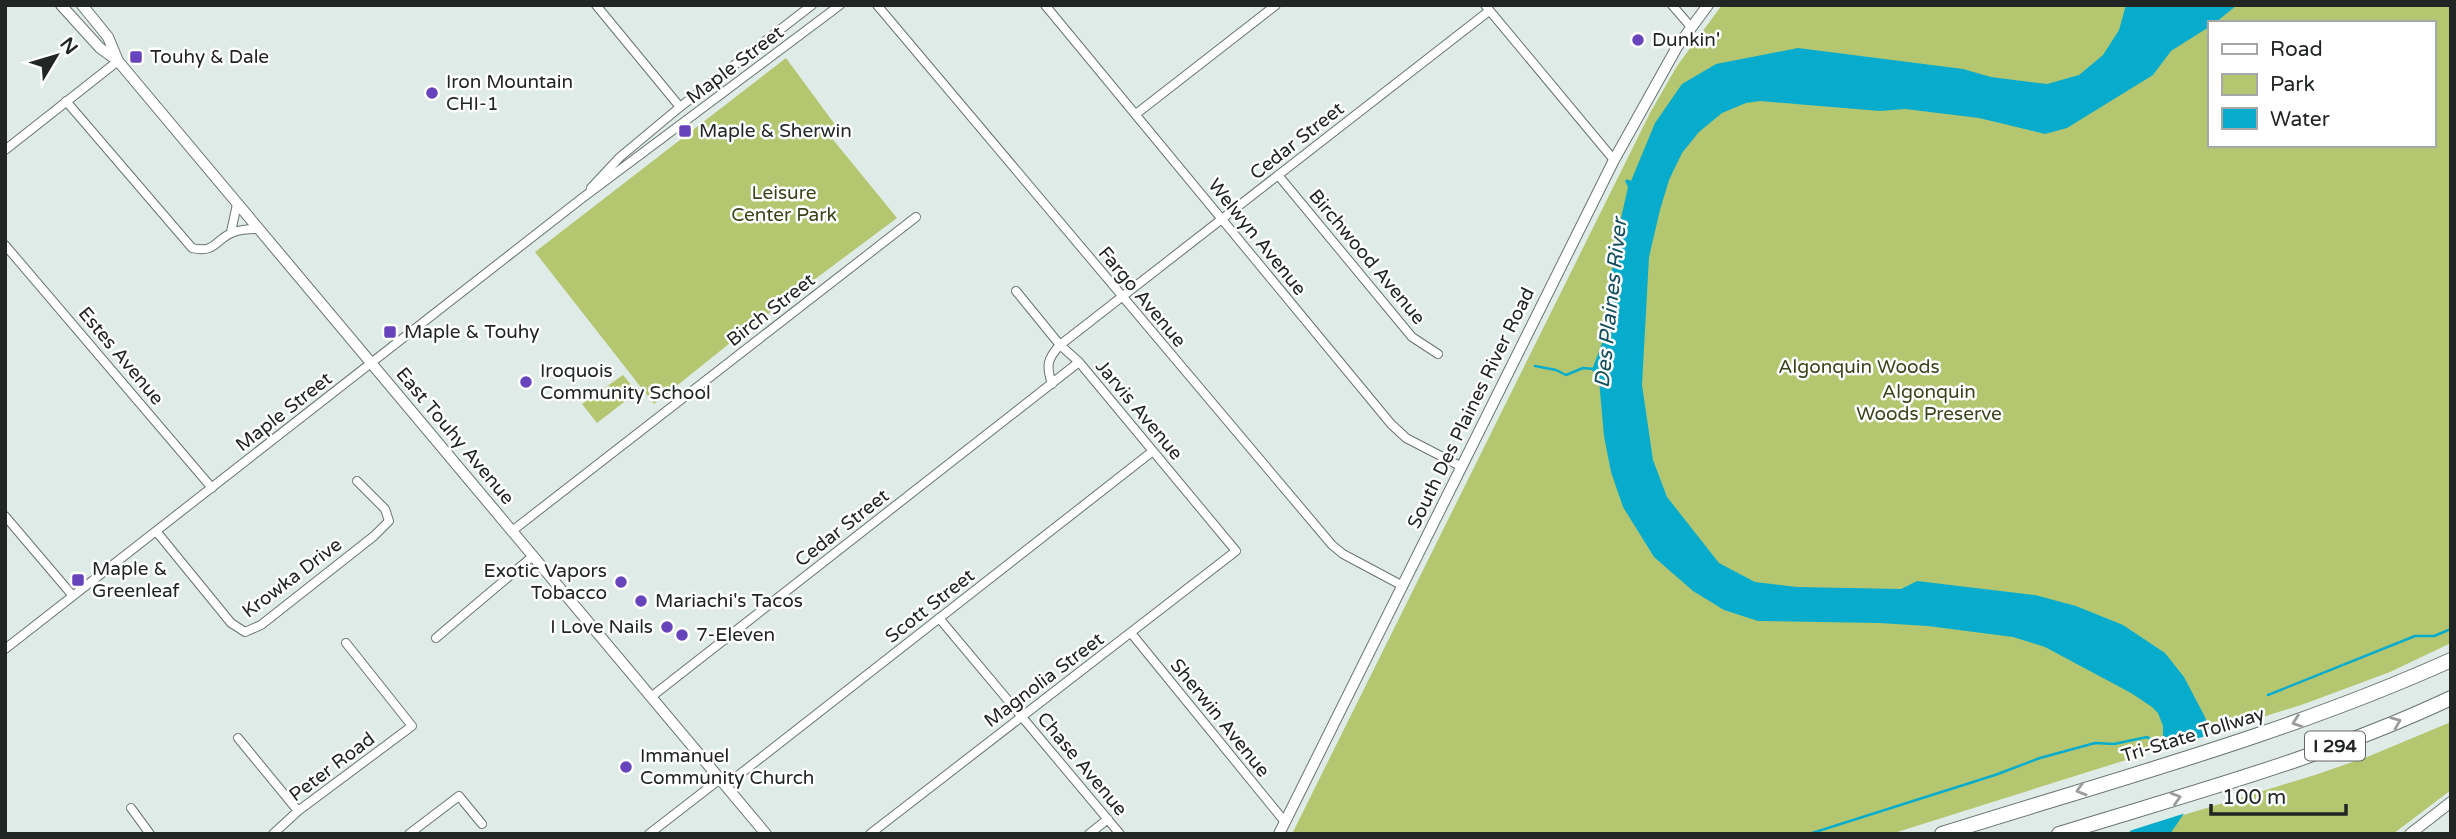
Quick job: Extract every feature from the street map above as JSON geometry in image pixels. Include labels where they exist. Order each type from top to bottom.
[{"type":"highway","name":"Tri-State Tollway","points":[[1942,834],[2227,745],[2365,698],[2451,660]]},
{"type":"highway","name":"I 294","points":[[2059,834],[2352,740],[2451,698]]},
{"type":"main road","name":"East Touhy Avenue","points":[[61,5],[100,48],[117,61],[766,834]]},
{"type":"main road","name":"East Touhy Avenue","points":[[82,5],[108,37],[117,61]]},
{"type":"main road","name":"South Des Plaines River Road","points":[[1279,834],[1614,160],[1677,47],[1708,5]]},
{"type":"main road","points":[[2410,834],[2451,802]]},
{"type":"street","points":[[596,5],[680,107]]},
{"type":"street","name":"Maple Street","points":[[582,200],[620,157],[812,5]]},
{"type":"street","name":"Maple Street","points":[[5,649],[582,200],[840,5]]},
{"type":"street","name":"Fargo Avenue","points":[[877,5],[1332,545],[1343,554],[1403,586]]},
{"type":"street","points":[[1136,114],[1276,5]]},
{"type":"street","points":[[1672,5],[1691,27]]},
{"type":"street","name":"Welwyn Avenue","points":[[1050,7],[1391,424],[1406,439],[1462,467]]},
{"type":"street","points":[[1487,8],[1614,160]]},
{"type":"street","name":"Cedar Street","points":[[1052,384],[1046,369],[1048,357],[1060,345],[1222,220],[1487,8]]},
{"type":"street","points":[[5,150],[117,61]]},
{"type":"street","points":[[66,101],[192,248],[203,251],[213,247],[231,232],[258,229]]},
{"type":"street","name":"Birchwood Avenue","points":[[1278,175],[1412,337],[1438,354]]},
{"type":"street","points":[[231,232],[237,204]]},
{"type":"street","name":"Birch Street","points":[[512,531],[916,217]]},
{"type":"street","name":"Estes Avenue","points":[[5,245],[212,488]]},
{"type":"street","name":"Jarvis Avenue","points":[[1016,291],[1060,345],[1079,362],[1236,551]]},
{"type":"street","name":"Cedar Street","points":[[651,697],[1079,362]]},
{"type":"street","name":"Scott Street","points":[[649,834],[723,782],[939,618],[1153,451]]},
{"type":"street","name":"Krowka Drive","points":[[156,531],[231,623],[245,632],[261,625],[374,536],[389,521],[385,509],[357,481]]},
{"type":"street","points":[[5,516],[73,596]]},
{"type":"street","name":"Magnolia Street","points":[[870,834],[1236,551]]},
{"type":"street","points":[[436,638],[533,556]]},
{"type":"street","name":"Chase Avenue","points":[[939,618],[1120,834]]},
{"type":"street","name":"Sherwin Avenue","points":[[1131,634],[1285,822]]},
{"type":"street","name":"Peter Road","points":[[273,834],[298,811],[412,726],[346,643]]},
{"type":"street","points":[[238,737],[298,811]]},
{"type":"street","points":[[409,834],[459,796],[482,824]]},
{"type":"street","points":[[131,808],[150,834]]},
{"type":"street","points":[[1089,834],[1108,819]]},
{"type":"green space","name":"Algonquin Woods Preserve","points":[[1722,5],[2451,5],[2451,643],[2390,672],[2304,704],[1891,834],[1292,834],[1650,113],[1677,66]]},
{"type":"green space","name":"Leisure Center Park","points":[[786,58],[836,126],[830,136],[897,218],[740,335],[654,404],[535,252]]},
{"type":"green space","points":[[623,375],[637,392],[597,423],[582,404]]},
{"type":"green space","points":[[2451,722],[2451,790],[2393,834],[2121,834],[2315,775],[2367,757]]},
{"type":"water","name":"Des Plaines River","points":[[2126,5],[2237,5],[2217,21],[2208,21],[2208,28],[2171,51],[2153,75],[2067,128],[2045,134],[1979,118],[1905,109],[1880,111],[1760,101],[1746,103],[1722,113],[1699,132],[1682,153],[1669,180],[1660,210],[1649,257],[1642,385],[1653,460],[1667,497],[1719,563],[1755,582],[1797,587],[1901,589],[1917,581],[2035,595],[2076,606],[2123,625],[2165,653],[2184,677],[2211,734],[2203,776],[2170,834],[2129,834],[2147,796],[2163,747],[2163,726],[2158,713],[2131,693],[2045,647],[2013,637],[1928,626],[1758,621],[1724,610],[1693,591],[1654,557],[1623,507],[1611,472],[1604,436],[1599,380],[1592,370],[1604,338],[1615,245],[1628,187],[1625,181],[1631,181],[1655,123],[1682,84],[1716,64],[1798,48],[1963,69],[1991,77],[2047,84],[2079,75],[2103,55],[2119,30]]},
{"type":"pier","points":[[2215,733],[2207,777],[2189,812],[2129,831],[2158,751]]},
{"type":"waterway","name":"Des Plaines River","points":[[1535,366],[1566,375],[1583,368],[1594,369]]},
{"type":"waterway","points":[[2268,695],[2415,636],[2434,636],[2451,629]]},
{"type":"waterway","points":[[1809,834],[2040,758],[2095,743],[2114,744],[2147,737],[2165,748]]},
{"type":"place","name":"Dunkin'","points":[[1638,40]]},
{"type":"place","name":"Touhy & Dale","points":[[136,57]]},
{"type":"place","name":"Iron Mountain CHI-1","points":[[432,93]]},
{"type":"place","name":"Maple & Sherwin","points":[[685,131]]},
{"type":"place","name":"Maple & Touhy","points":[[390,332]]},
{"type":"place","name":"Iroquois Community School","points":[[526,382]]},
{"type":"place","name":"Maple & Greenleaf","points":[[78,580]]},
{"type":"place","name":"Exotic Vapors Tobacco","points":[[621,582]]},
{"type":"place","name":"Mariachi's Tacos","points":[[641,601]]},
{"type":"place","name":"I Love Nails","points":[[667,627]]},
{"type":"place","name":"7-Eleven","points":[[682,635]]},
{"type":"place","name":"Immanuel Community Church","points":[[626,767]]},
{"type":"park label","name":"Algonquin Woods","points":[[1859,367]]}]
